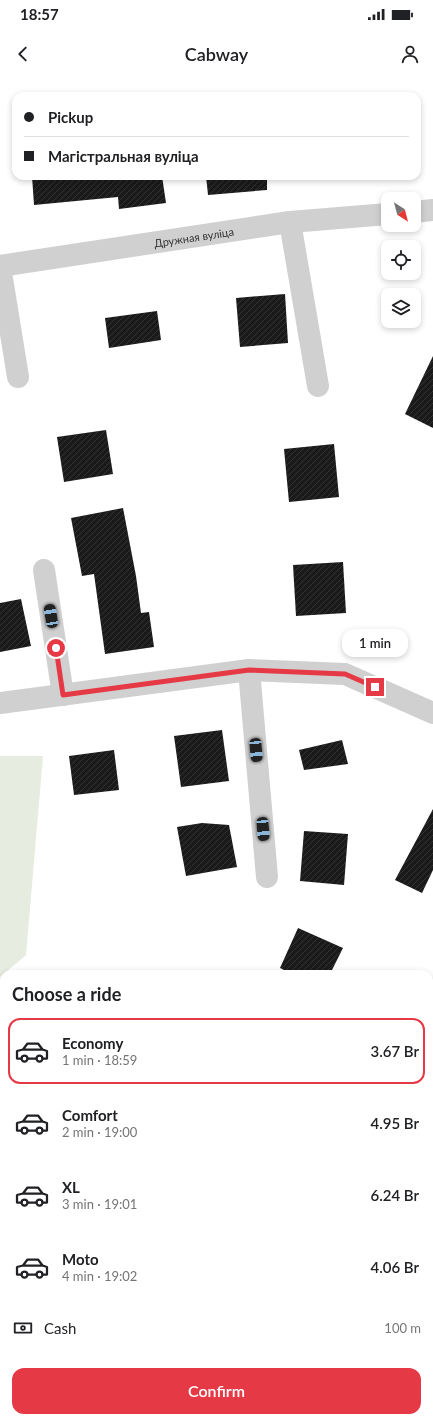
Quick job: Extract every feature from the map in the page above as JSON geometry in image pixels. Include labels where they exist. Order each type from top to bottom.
[{"type":"street","points":[[421,211],[433,210]]},
{"type":"street","name":"Дружная вуліца","points":[[0,266],[290,222],[381,215]]},
{"type":"street","points":[[290,222],[318,386]]},
{"type":"street","points":[[0,266],[18,378]]},
{"type":"street","points":[[44,570],[63,695]]},
{"type":"street","points":[[249,670],[267,877]]},
{"type":"street","points":[[0,703],[249,670],[345,674],[433,713]]},
{"type":"shaded area","points":[[0,756],[43,756],[26,955],[8,970],[0,970]]},
{"type":"building","points":[[32,180],[163,180],[166,203],[119,209],[118,197],[34,205]]},
{"type":"building","points":[[206,180],[267,180],[267,190],[208,195]]},
{"type":"building","points":[[285,294],[288,343],[240,347],[236,298]]},
{"type":"building","points":[[157,311],[161,340],[109,348],[105,318]]},
{"type":"building","points":[[433,356],[433,428],[405,414]]},
{"type":"building","points":[[106,430],[113,474],[64,482],[57,437]]},
{"type":"building","points":[[334,444],[339,497],[289,502],[284,449]]},
{"type":"building","points":[[123,508],[136,576],[141,613],[149,612],[154,647],[105,654],[94,574],[82,576],[71,518]]},
{"type":"building","points":[[343,562],[346,613],[296,616],[293,565]]},
{"type":"building","points":[[21,599],[31,646],[0,652],[0,603]]},
{"type":"building","points":[[222,730],[229,781],[181,787],[174,736]]},
{"type":"building","points":[[342,740],[348,764],[304,770],[299,750]]},
{"type":"building","points":[[114,750],[119,790],[74,795],[69,756]]},
{"type":"building","points":[[433,809],[433,870],[422,893],[395,880]]},
{"type":"building","points":[[202,823],[229,825],[237,867],[186,876],[177,827]]},
{"type":"building","points":[[304,831],[348,834],[344,885],[300,881]]},
{"type":"building","points":[[298,928],[343,948],[332,970],[284,970],[280,968]]},
{"type":"route","points":[[56,648],[63,695],[249,670],[345,674],[375,687]]}]
